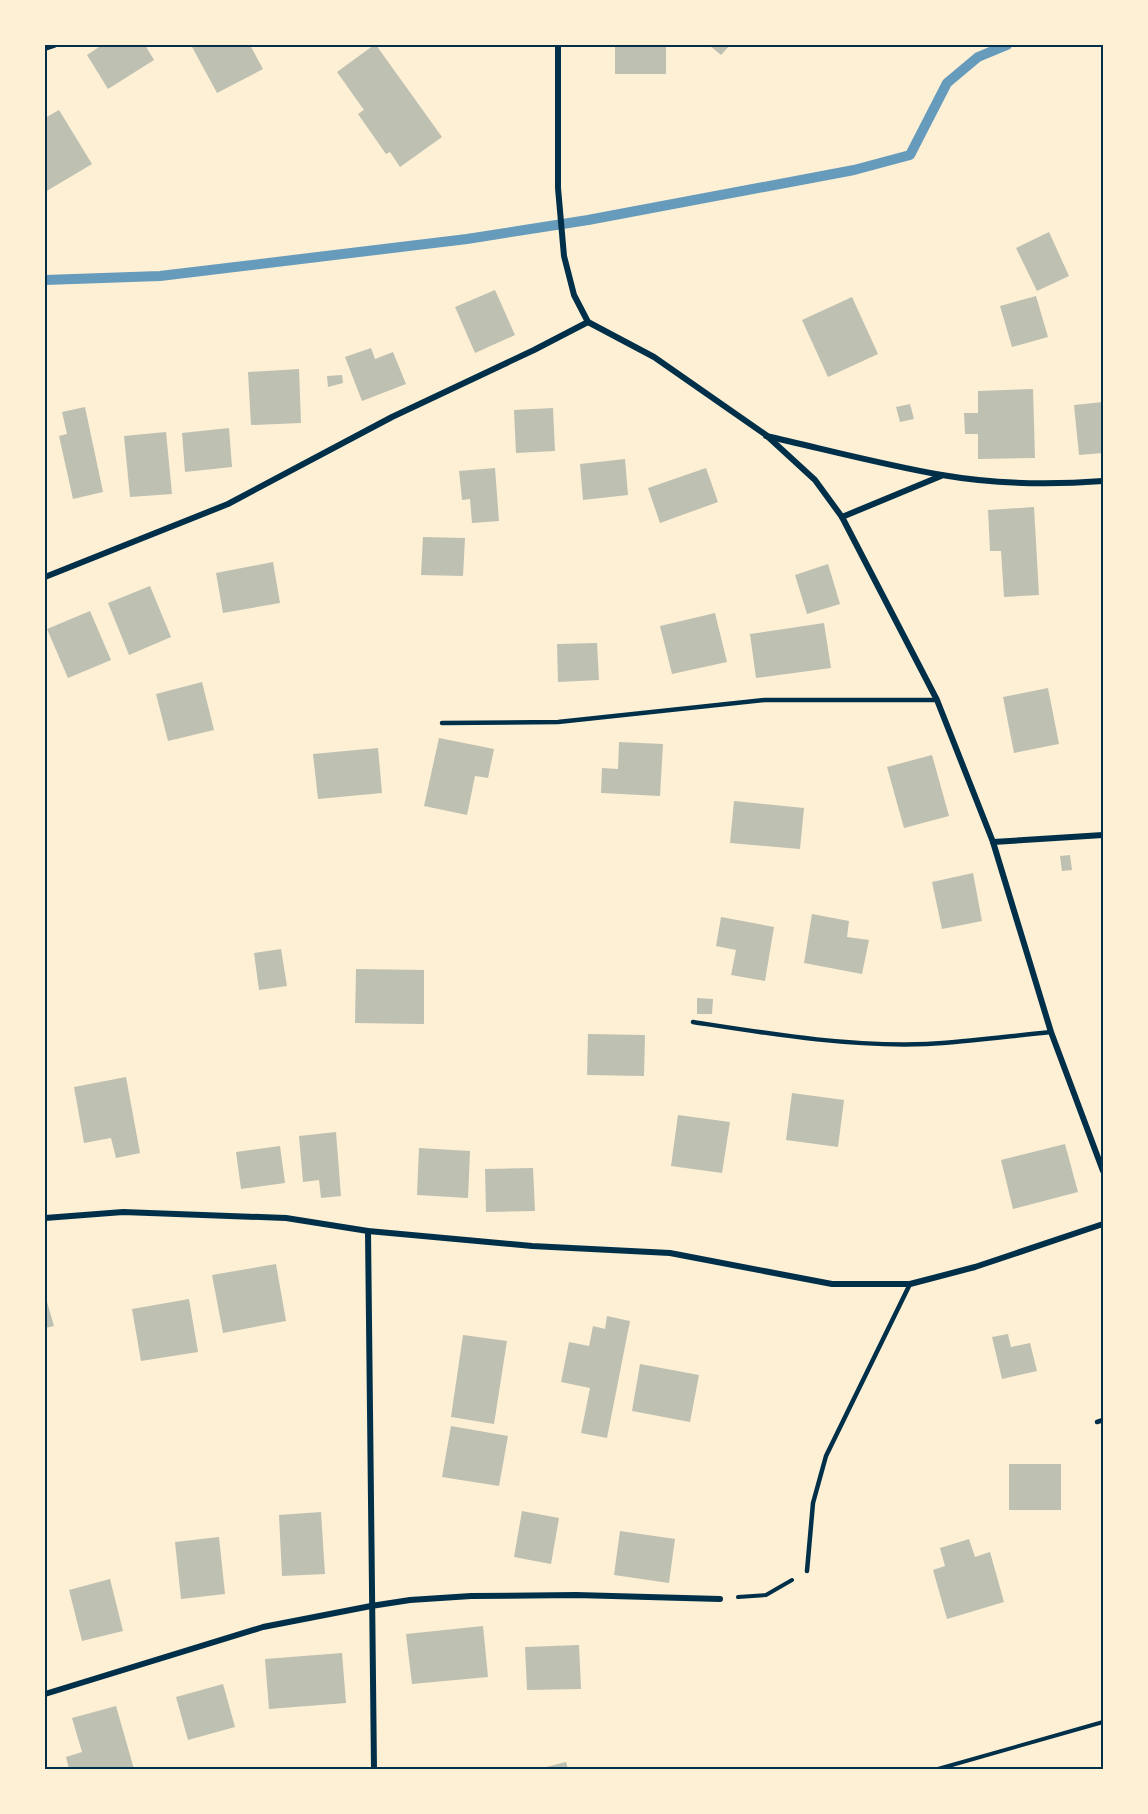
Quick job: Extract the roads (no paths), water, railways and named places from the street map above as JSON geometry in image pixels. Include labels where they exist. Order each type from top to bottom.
[{"type":"street","points":[[45,48],[54,45]]},
{"type":"street","points":[[558,45],[558,188],[564,256],[574,295],[588,322],[654,357],[766,435],[815,480],[842,517],[938,700],[993,842],[1051,1032],[1103,1171]]},
{"type":"street","points":[[45,577],[228,504],[392,417],[588,322]]},
{"type":"street","points":[[766,435],[943,475],[1068,484],[1103,481]]},
{"type":"street","points":[[842,517],[943,475]]},
{"type":"street","points":[[993,842],[1103,835]]},
{"type":"street","points":[[45,1218],[123,1212],[286,1218],[369,1231],[532,1246],[670,1253],[832,1284],[909,1284],[975,1267],[1103,1224]]},
{"type":"street","points":[[369,1231],[374,1769]]},
{"type":"street","points":[[45,1694],[263,1627],[410,1600],[471,1596],[576,1595],[720,1599]]},
{"type":"lane","points":[[442,723],[558,722],[765,700],[938,700]]},
{"type":"lane","points":[[693,1022],[798,1038],[862,1043],[927,1044],[1051,1032]]},
{"type":"lane","points":[[807,1570],[813,1503],[826,1456],[909,1284]]},
{"type":"waterway","points":[[45,280],[160,276],[467,239],[588,220],[854,170],[910,155],[947,83],[978,57],[1007,45]]}]
